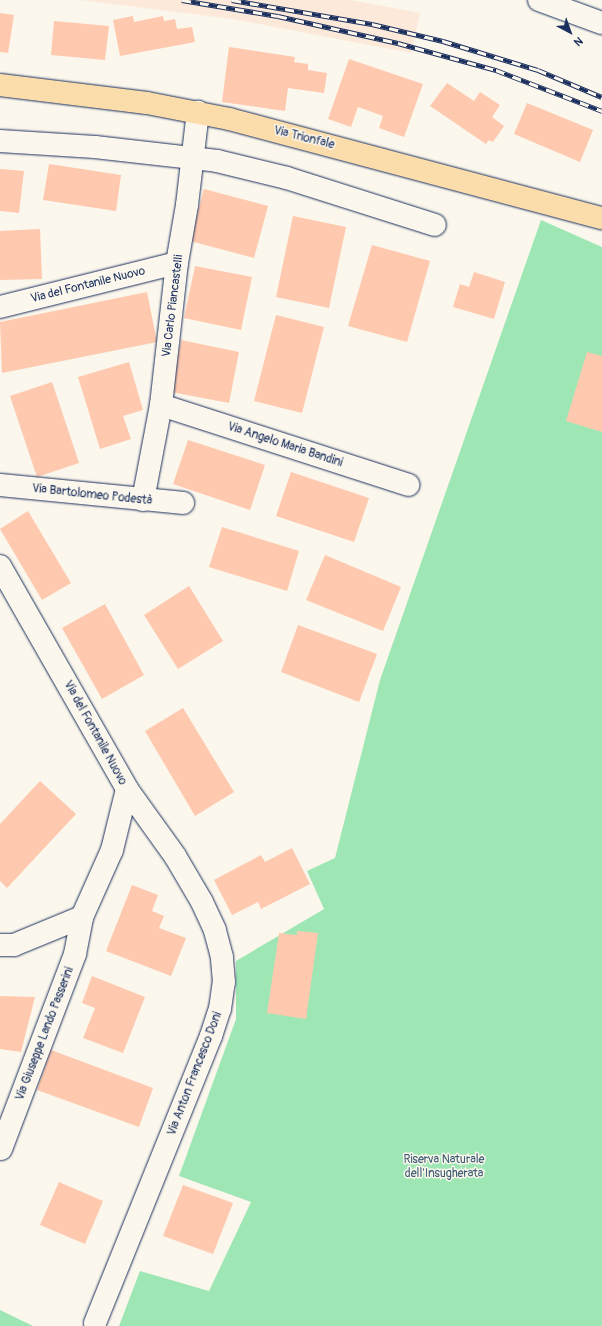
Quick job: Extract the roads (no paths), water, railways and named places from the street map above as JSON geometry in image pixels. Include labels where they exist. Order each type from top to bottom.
[{"type":"main road","name":"Via Trionfale","points":[[0,85],[57,90],[198,112],[398,161],[602,218]]},
{"type":"street","points":[[539,0],[602,23]]},
{"type":"street","name":"Via Carlo Piancastelli","points":[[143,500],[161,405],[177,264],[194,158],[198,112]]},
{"type":"street","points":[[0,141],[102,148],[217,161],[267,172],[435,225]]},
{"type":"street","name":"Via del Fontanile Nuovo","points":[[0,307],[177,264]]},
{"type":"street","name":"Via Angelo Maria Bandini","points":[[161,405],[408,485]]},
{"type":"street","name":"Via Bartolomeo Podestà","points":[[0,485],[183,503]]},
{"type":"street","name":"Via del Fontanile Nuovo","points":[[0,566],[126,789],[112,850],[82,917]]},
{"type":"street","name":"Via Anton Francesco Doni","points":[[96,1323],[211,1036],[220,1009],[224,982],[215,930],[202,902],[176,856],[126,789]]},
{"type":"street","points":[[0,945],[14,945],[82,917]]},
{"type":"street","name":"Via Giuseppe Lando Passerini","points":[[1,1149],[75,954],[82,917]]},
{"type":"railway","points":[[182,0],[278,16],[398,43],[496,70],[602,111]]},
{"type":"railway","points":[[232,0],[372,24],[443,41],[538,70],[602,97]]},
{"type":"park label","name":"Riserva Naturale dell'Insugherata","points":[[444,1167]]}]
